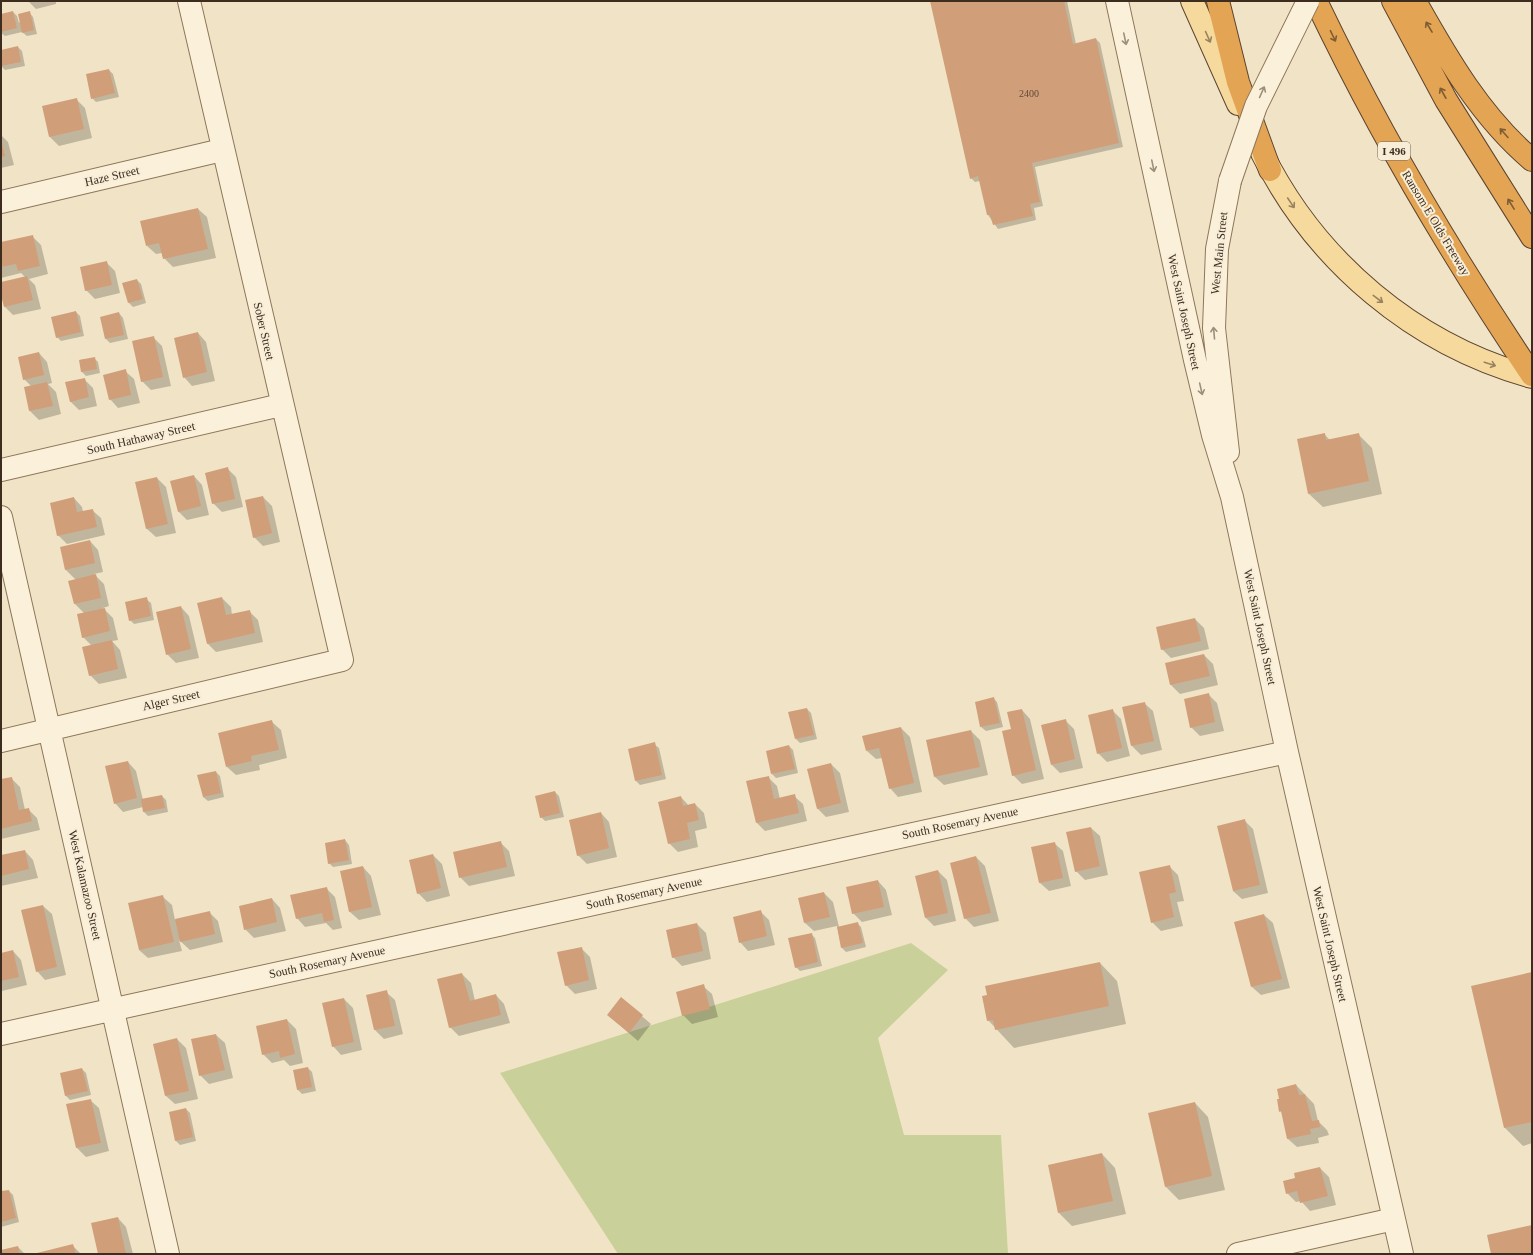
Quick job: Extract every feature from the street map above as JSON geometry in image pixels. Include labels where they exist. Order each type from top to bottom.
[{"type":"highway","points":[[1218,1],[1238,82],[1270,170]]},
{"type":"highway","name":"Ransom E Olds Freeway","points":[[1316,1],[1378,123],[1480,296],[1532,376]]},
{"type":"highway","points":[[1393,1],[1450,106],[1532,237]]},
{"type":"highway","points":[[1415,1],[1448,58],[1481,105],[1507,137],[1532,160]]},
{"type":"main road","points":[[1192,1],[1230,88],[1270,170],[1317,238],[1372,294],[1424,331],[1483,362],[1532,376]]},
{"type":"street","name":"Sober Street","points":[[189,1],[281,405],[342,660]]},
{"type":"street","name":"West Saint Joseph Street","points":[[1117,1],[1195,360],[1213,436],[1232,497],[1287,752],[1402,1254]]},
{"type":"street","name":"West Main Street","points":[[1232,497],[1225,415],[1214,328],[1219,229],[1230,181],[1256,106],[1308,1]]},
{"type":"street","name":"Haze Street","points":[[1,202],[222,150]]},
{"type":"street","name":"South Hathaway Street","points":[[1,470],[281,405]]},
{"type":"street","name":"West Kalamazoo Street","points":[[1,516],[168,1254]]},
{"type":"street","name":"Alger Street","points":[[1,741],[342,660]]},
{"type":"street","name":"South Rosemary Avenue","points":[[1,1034],[1287,752]]},
{"type":"street","points":[[1238,1254],[1394,1219]]},
{"type":"green space","points":[[911,943],[948,970],[878,1038],[904,1135],[1001,1135],[1008,1254],[618,1254],[500,1073]]},
{"type":"building","points":[[930,1],[1064,1],[1073,44],[1096,38],[1119,143],[1032,163],[1040,202],[1030,204],[1033,216],[993,225],[990,215],[987,215],[978,176],[970,179]]},
{"type":"building","points":[[13,11],[17,28],[1,32],[1,14]]},
{"type":"building","points":[[30,11],[34,30],[22,33],[18,14]]},
{"type":"building","points":[[18,46],[21,62],[1,66],[1,50]]},
{"type":"building","points":[[109,69],[115,93],[91,99],[86,74]]},
{"type":"building","points":[[77,98],[84,129],[49,137],[42,106]]},
{"type":"building","points":[[1,140],[5,156],[1,157]]},
{"type":"building","points":[[198,208],[208,249],[163,259],[159,243],[146,246],[140,221]]},
{"type":"building","points":[[33,235],[40,266],[18,271],[16,264],[1,267],[1,242]]},
{"type":"building","points":[[107,261],[112,285],[85,291],[80,267]]},
{"type":"building","points":[[27,276],[33,300],[4,307],[1,295],[1,282]]},
{"type":"building","points":[[137,279],[143,299],[128,303],[122,283]]},
{"type":"building","points":[[76,311],[81,332],[56,338],[51,317]]},
{"type":"building","points":[[119,312],[124,335],[105,339],[100,317]]},
{"type":"building","points":[[198,332],[207,372],[183,378],[174,338]]},
{"type":"building","points":[[154,336],[163,377],[141,382],[132,341]]},
{"type":"building","points":[[39,352],[44,375],[23,380],[18,357]]},
{"type":"building","points":[[95,357],[97,369],[81,372],[79,360]]},
{"type":"building","points":[[126,369],[131,395],[109,400],[103,375]]},
{"type":"building","points":[[85,378],[89,397],[70,402],[65,382]]},
{"type":"building","points":[[47,382],[53,406],[29,411],[24,387]]},
{"type":"building","points":[[1325,433],[1326,440],[1359,433],[1369,481],[1308,494],[1297,439]]},
{"type":"building","points":[[228,467],[235,499],[212,504],[205,473]]},
{"type":"building","points":[[194,475],[201,506],[178,512],[170,481]]},
{"type":"building","points":[[157,477],[168,524],[146,529],[135,482]]},
{"type":"building","points":[[263,496],[272,533],[253,538],[245,500]]},
{"type":"building","points":[[74,497],[77,512],[93,509],[97,527],[57,536],[50,503]]},
{"type":"building","points":[[90,540],[95,563],[65,570],[60,547]]},
{"type":"building","points":[[96,574],[101,598],[74,604],[68,581]]},
{"type":"building","points":[[147,597],[151,616],[129,621],[125,602]]},
{"type":"building","points":[[222,597],[226,615],[250,610],[255,633],[207,644],[197,603]]},
{"type":"building","points":[[181,606],[191,649],[166,655],[156,612]]},
{"type":"building","points":[[105,608],[110,631],[82,638],[77,614]]},
{"type":"building","points":[[1195,618],[1201,641],[1161,650],[1156,627]]},
{"type":"building","points":[[112,640],[118,669],[89,676],[82,647]]},
{"type":"building","points":[[1204,654],[1210,676],[1170,685],[1165,663]]},
{"type":"building","points":[[1209,693],[1215,722],[1190,728],[1184,699]]},
{"type":"building","points":[[994,697],[1000,723],[980,727],[975,702]]},
{"type":"building","points":[[1145,702],[1154,741],[1131,746],[1122,707]]},
{"type":"building","points":[[807,708],[814,735],[795,739],[788,712]]},
{"type":"building","points":[[1022,709],[1036,770],[1012,776],[1002,731],[1011,729],[1007,712]]},
{"type":"building","points":[[1113,709],[1122,748],[1097,754],[1088,715]]},
{"type":"building","points":[[1066,719],[1075,759],[1051,765],[1041,725]]},
{"type":"building","points":[[272,720],[279,750],[251,756],[252,761],[226,767],[218,733]]},
{"type":"building","points":[[901,727],[914,783],[889,789],[879,748],[866,751],[862,736]]},
{"type":"building","points":[[971,730],[980,767],[934,777],[926,740]]},
{"type":"building","points":[[655,742],[662,775],[635,781],[628,749]]},
{"type":"building","points":[[789,745],[795,769],[771,774],[766,751]]},
{"type":"building","points":[[128,761],[137,798],[114,804],[105,766]]},
{"type":"building","points":[[831,763],[841,803],[817,809],[807,769]]},
{"type":"building","points":[[216,771],[221,793],[203,797],[197,775]]},
{"type":"building","points":[[769,776],[774,799],[795,794],[799,813],[756,823],[746,781]]},
{"type":"building","points":[[12,777],[19,810],[29,808],[32,821],[1,829],[1,779]]},
{"type":"building","points":[[555,791],[560,813],[540,818],[535,796]]},
{"type":"building","points":[[162,795],[165,808],[143,812],[141,799]]},
{"type":"building","points":[[681,796],[683,806],[695,803],[699,820],[687,823],[690,839],[668,844],[658,802]]},
{"type":"building","points":[[601,812],[609,848],[577,856],[569,820]]},
{"type":"building","points":[[1245,819],[1260,885],[1233,891],[1217,826]]},
{"type":"building","points":[[1091,827],[1100,866],[1075,872],[1066,832]]},
{"type":"building","points":[[345,839],[349,860],[328,864],[325,843]]},
{"type":"building","points":[[501,841],[507,867],[459,878],[453,852]]},
{"type":"building","points":[[1055,842],[1063,878],[1039,883],[1031,847]]},
{"type":"building","points":[[25,850],[29,869],[1,876],[1,855]]},
{"type":"building","points":[[433,854],[441,888],[417,894],[409,860]]},
{"type":"building","points":[[976,856],[991,913],[964,919],[950,863]]},
{"type":"building","points":[[1170,865],[1176,892],[1169,894],[1174,917],[1151,923],[1139,872]]},
{"type":"building","points":[[363,866],[372,907],[349,912],[340,871]]},
{"type":"building","points":[[938,870],[948,913],[925,918],[915,876]]},
{"type":"building","points":[[878,880],[884,907],[852,914],[846,887]]},
{"type":"building","points":[[327,887],[334,920],[324,922],[322,913],[296,919],[290,895]]},
{"type":"building","points":[[824,892],[830,917],[804,923],[798,898]]},
{"type":"building","points":[[163,895],[174,942],[139,950],[128,903]]},
{"type":"building","points":[[272,898],[277,922],[244,930],[239,906]]},
{"type":"building","points":[[43,905],[57,967],[36,972],[21,910]]},
{"type":"building","points":[[761,910],[767,936],[739,943],[733,917]]},
{"type":"building","points":[[210,911],[215,934],[180,942],[175,919]]},
{"type":"building","points":[[1264,914],[1282,979],[1251,987],[1234,922]]},
{"type":"building","points":[[858,922],[863,943],[841,948],[837,927]]},
{"type":"building","points":[[697,923],[703,951],[672,958],[666,930]]},
{"type":"building","points":[[812,933],[818,962],[795,968],[788,938]]},
{"type":"building","points":[[582,947],[589,980],[565,986],[557,952]]},
{"type":"building","points":[[13,950],[19,977],[1,981],[1,953]]},
{"type":"building","points":[[1100,962],[1109,1006],[995,1030],[993,1020],[987,1021],[982,996],[987,995],[985,986]]},
{"type":"building","points":[[1532,972],[1532,1122],[1504,1128],[1471,986]]},
{"type":"building","points":[[462,973],[470,1001],[496,994],[501,1015],[449,1028],[437,979]]},
{"type":"building","points":[[704,984],[710,1009],[682,1016],[676,992]]},
{"type":"building","points":[[387,990],[395,1026],[374,1030],[366,995]]},
{"type":"building","points":[[621,997],[643,1015],[629,1033],[607,1015]]},
{"type":"building","points":[[344,998],[354,1042],[332,1047],[322,1003]]},
{"type":"building","points":[[287,1019],[295,1054],[280,1058],[279,1051],[262,1055],[256,1026]]},
{"type":"building","points":[[216,1034],[225,1070],[199,1076],[191,1039]]},
{"type":"building","points":[[177,1038],[189,1091],[165,1096],[153,1044]]},
{"type":"building","points":[[308,1067],[312,1087],[297,1090],[293,1070]]},
{"type":"building","points":[[82,1068],[88,1091],[65,1096],[60,1073]]},
{"type":"building","points":[[1296,1084],[1299,1095],[1305,1094],[1312,1121],[1319,1120],[1320,1127],[1310,1129],[1311,1134],[1287,1139],[1281,1111],[1279,1112],[1277,1089]]},
{"type":"building","points":[[91,1099],[101,1143],[76,1148],[66,1104]]},
{"type":"building","points":[[1195,1102],[1212,1176],[1165,1187],[1148,1113]]},
{"type":"building","points":[[186,1108],[193,1137],[175,1141],[169,1112]]},
{"type":"building","points":[[1102,1153],[1113,1201],[1058,1213],[1048,1165]]},
{"type":"building","points":[[1320,1167],[1328,1196],[1300,1203],[1297,1191],[1286,1194],[1283,1181],[1295,1178],[1294,1173]]},
{"type":"building","points":[[9,1190],[16,1218],[1,1222],[1,1191]]},
{"type":"building","points":[[118,1217],[126,1254],[98,1254],[91,1223]]},
{"type":"building","points":[[1532,1225],[1532,1254],[1491,1254],[1487,1235]]},
{"type":"building","points":[[73,1244],[76,1254],[37,1254],[37,1253]]},
{"type":"building","points":[[18,1246],[20,1254],[1,1254],[1,1250]]}]
